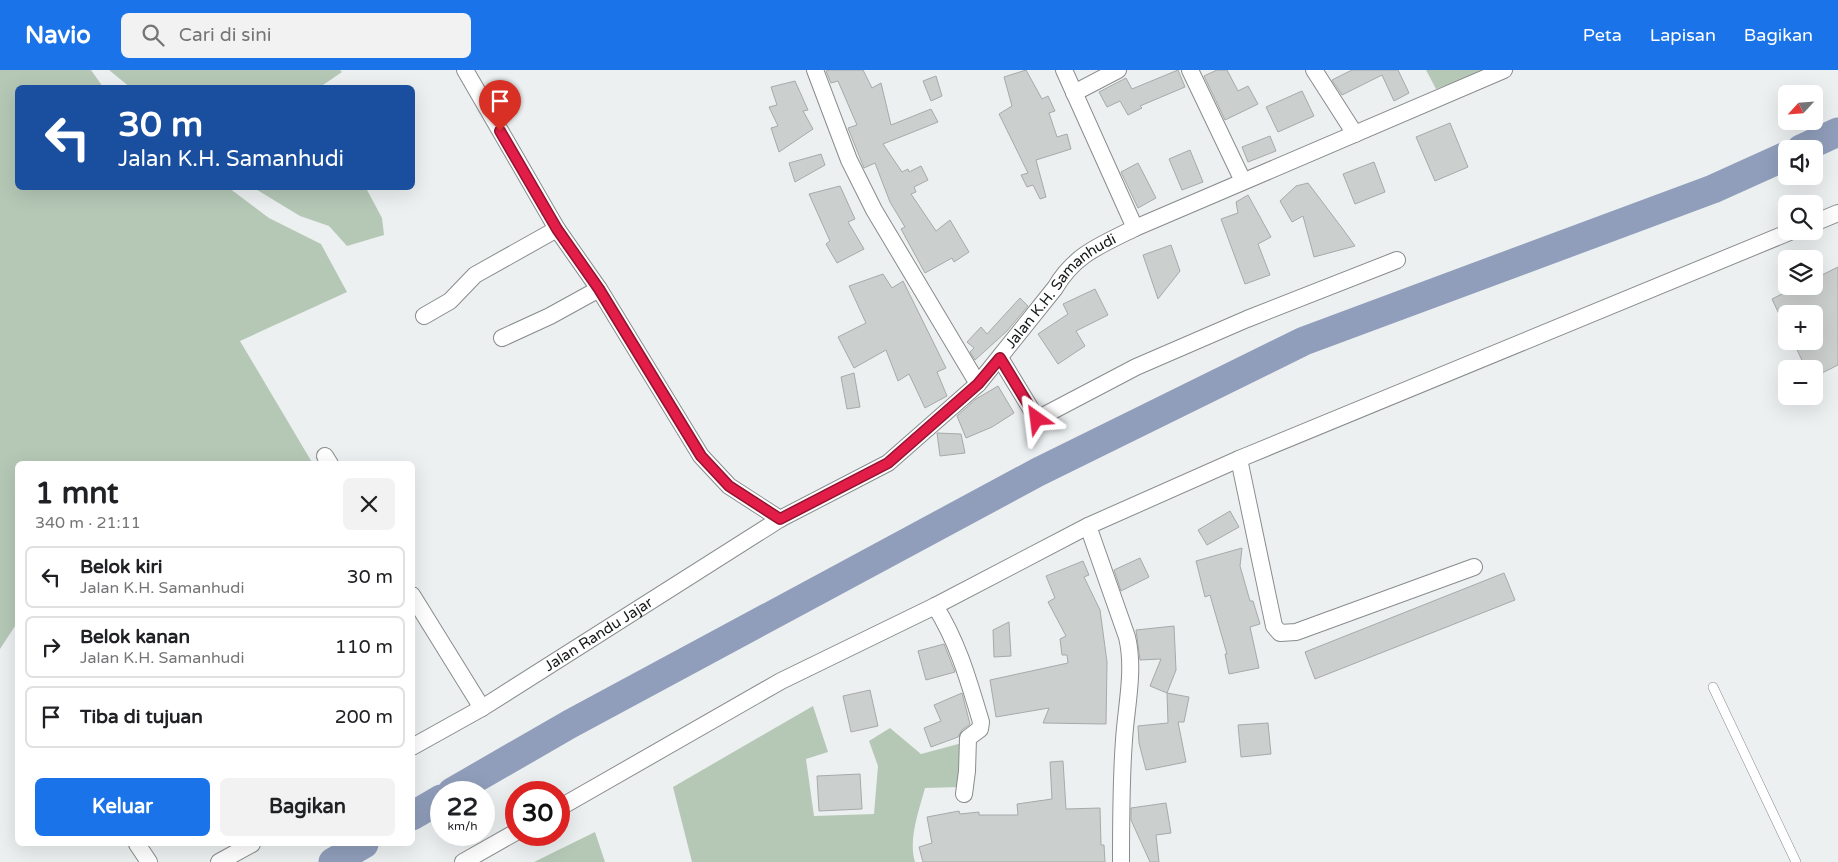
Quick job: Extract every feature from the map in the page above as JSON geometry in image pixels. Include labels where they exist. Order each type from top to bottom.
[{"type":"street","points":[[465,70],[557,229],[599,289],[675,417],[713,471],[729,486],[780,519]]},
{"type":"street","points":[[815,70],[849,160],[874,210],[978,384]]},
{"type":"street","points":[[1064,70],[1135,228]]},
{"type":"street","points":[[1074,93],[1118,70]]},
{"type":"street","points":[[1190,70],[1243,181]]},
{"type":"street","points":[[1314,70],[1355,134]]},
{"type":"street","name":"Jalan K.H. Samanhudi","points":[[780,519],[888,463],[978,384],[1075,261],[1085,254],[1135,228],[1504,70]]},
{"type":"street","points":[[1823,219],[1838,213]]},
{"type":"street","points":[[424,316],[450,301],[475,276],[557,229]]},
{"type":"street","points":[[570,802],[781,681],[935,606],[1088,526],[1239,459],[1778,237]]},
{"type":"street","points":[[1000,358],[1037,419],[1136,367],[1247,319],[1397,260]]},
{"type":"street","points":[[502,338],[550,316],[599,289]]},
{"type":"street","points":[[1239,459],[1274,626],[1280,633],[1296,632],[1474,567]]},
{"type":"street","name":"Jalan Randu Jajar","points":[[415,745],[482,708],[780,519]]},
{"type":"street","points":[[1088,526],[1127,637],[1131,654],[1120,816],[1121,862]]},
{"type":"street","points":[[415,601],[482,708]]},
{"type":"street","points":[[935,606],[947,626],[970,679],[982,727],[968,738],[968,772],[964,794]]},
{"type":"street","points":[[463,862],[505,838]]},
{"type":"street","points":[[139,846],[149,862]]},
{"type":"street","points":[[219,862],[248,846]]},
{"type":"lane","points":[[1713,687],[1796,862]]},
{"type":"green space","points":[[0,70],[91,70],[102,85],[15,85],[15,190],[232,190],[269,218],[321,244],[347,292],[240,341],[311,461],[15,461],[15,626],[0,649]]},
{"type":"green space","points":[[109,70],[340,70],[342,72],[323,85],[127,85]]},
{"type":"green space","points":[[1426,70],[1487,70],[1436,89]]},
{"type":"green space","points":[[257,190],[367,190],[382,218],[384,235],[347,246],[329,226],[300,216]]},
{"type":"green space","points":[[813,706],[828,752],[806,759],[814,816],[874,814],[878,766],[869,741],[890,728],[921,754],[962,743],[960,787],[925,788],[917,815],[914,835],[913,853],[915,862],[692,862],[673,787]]},
{"type":"green space","points":[[595,832],[605,862],[534,862],[570,846]]},
{"type":"building","points":[[863,70],[872,88],[881,83],[891,125],[931,109],[938,122],[883,144],[902,172],[908,169],[909,172],[921,166],[928,180],[914,187],[916,192],[911,194],[936,231],[950,220],[969,252],[954,262],[952,258],[925,273],[901,229],[905,227],[890,202],[875,163],[864,168],[848,128],[857,125],[838,81],[831,83],[826,71]]},
{"type":"building","points":[[1026,70],[1042,99],[1048,96],[1055,111],[1049,113],[1057,137],[1067,134],[1071,149],[1036,160],[1046,197],[1040,199],[1033,185],[1027,187],[1021,175],[1028,173],[999,114],[1012,106],[1004,77]]},
{"type":"building","points":[[1178,70],[1185,87],[1140,106],[1142,108],[1128,115],[1120,101],[1107,107],[1099,92],[1126,78],[1132,89]]},
{"type":"building","points":[[1217,70],[1227,70],[1238,91],[1248,86],[1258,104],[1225,120],[1204,76]]},
{"type":"building","points":[[1352,70],[1398,70],[1409,93],[1394,101],[1382,75],[1342,95],[1332,80]]},
{"type":"building","points":[[936,76],[942,96],[931,101],[923,81]]},
{"type":"building","points":[[795,81],[808,110],[803,111],[813,129],[779,152],[771,128],[778,126],[769,107],[777,105],[771,87]]},
{"type":"building","points":[[1302,91],[1314,116],[1278,132],[1266,107]]},
{"type":"building","points":[[1450,123],[1468,167],[1435,181],[1416,137]]},
{"type":"building","points":[[1270,136],[1276,151],[1248,162],[1242,147]]},
{"type":"building","points":[[1190,150],[1203,182],[1182,190],[1169,159]]},
{"type":"building","points":[[821,154],[825,165],[795,182],[789,163]]},
{"type":"building","points":[[1374,162],[1385,192],[1355,204],[1343,174]]},
{"type":"building","points":[[1138,163],[1156,198],[1138,208],[1121,172]]},
{"type":"building","points":[[1308,183],[1355,246],[1314,257],[1303,216],[1292,222],[1280,201],[1296,186]]},
{"type":"building","points":[[840,186],[855,219],[848,222],[864,249],[837,263],[826,244],[830,241],[809,194]]},
{"type":"building","points":[[1248,195],[1271,237],[1258,244],[1270,275],[1245,284],[1221,219],[1238,213],[1236,202]]},
{"type":"building","points":[[1171,245],[1180,271],[1158,299],[1143,255]]},
{"type":"building","points":[[1838,267],[1838,365],[1823,372],[1823,360],[1802,360],[1797,350],[1823,350],[1823,305],[1778,305],[1778,312],[1772,299],[1780,295],[1823,295],[1823,274]]},
{"type":"building","points":[[883,274],[892,288],[903,281],[946,368],[937,372],[947,396],[925,408],[909,374],[898,381],[886,350],[854,368],[838,337],[866,323],[849,286]]},
{"type":"building","points":[[1095,289],[1108,315],[1076,331],[1085,346],[1058,364],[1038,334],[1068,314],[1063,304]]},
{"type":"building","points":[[1020,298],[1028,306],[1007,331],[975,360],[970,352],[974,348],[967,342],[981,327],[987,334]]},
{"type":"building","points":[[854,373],[860,407],[847,409],[841,377]]},
{"type":"building","points":[[998,386],[1014,413],[992,427],[966,438],[957,416],[976,399]]},
{"type":"building","points":[[937,433],[961,434],[965,453],[940,456]]},
{"type":"building","points":[[1230,511],[1239,527],[1207,545],[1198,530]]},
{"type":"building","points":[[1242,548],[1240,566],[1250,601],[1253,601],[1260,624],[1250,627],[1259,668],[1229,674],[1225,654],[1227,654],[1210,595],[1205,597],[1196,561]]},
{"type":"building","points":[[1140,558],[1149,577],[1121,591],[1114,570]]},
{"type":"building","points":[[1083,561],[1089,575],[1084,577],[1100,610],[1107,662],[1106,724],[1043,723],[1049,708],[996,717],[990,680],[1068,663],[1067,655],[1062,655],[1060,639],[1066,636],[1048,602],[1055,598],[1046,576]]},
{"type":"building","points":[[1504,573],[1515,600],[1315,679],[1305,652]]},
{"type":"building","points":[[1009,622],[1011,656],[994,657],[993,630]]},
{"type":"building","points":[[1174,626],[1176,670],[1167,693],[1150,686],[1161,659],[1140,660],[1136,630]]},
{"type":"building","points":[[944,644],[955,672],[926,680],[918,651]]},
{"type":"building","points":[[870,690],[878,726],[851,732],[843,696]]},
{"type":"building","points":[[962,693],[970,724],[962,730],[958,737],[931,747],[924,728],[941,721],[934,705]]},
{"type":"building","points":[[1167,693],[1189,697],[1184,722],[1178,722],[1186,762],[1146,770],[1139,743],[1138,726],[1168,723]]},
{"type":"building","points":[[1268,723],[1271,754],[1241,757],[1238,725]]},
{"type":"building","points":[[1063,761],[1066,809],[1100,808],[1101,845],[1104,845],[1105,862],[923,862],[919,847],[932,843],[927,817],[959,811],[960,814],[979,812],[979,815],[1018,815],[1017,804],[1052,799],[1050,762]]},
{"type":"building","points":[[860,774],[862,809],[819,811],[817,776]]},
{"type":"building","points":[[1166,803],[1171,833],[1156,835],[1159,862],[1150,862],[1131,820],[1131,808]]},
{"type":"waterway","points":[[1821,140],[1838,132]]},
{"type":"waterway","points":[[471,781],[570,724],[1038,472],[1304,341],[1713,189],[1778,160]]},
{"type":"waterway","points":[[415,814],[430,805]]},
{"type":"waterway","points":[[333,862],[361,846]]},
{"type":"route","points":[[500,131],[557,229],[599,289],[632,341],[675,417],[701,456],[729,486],[780,519],[888,463],[978,384],[1000,358],[1037,419]]}]
